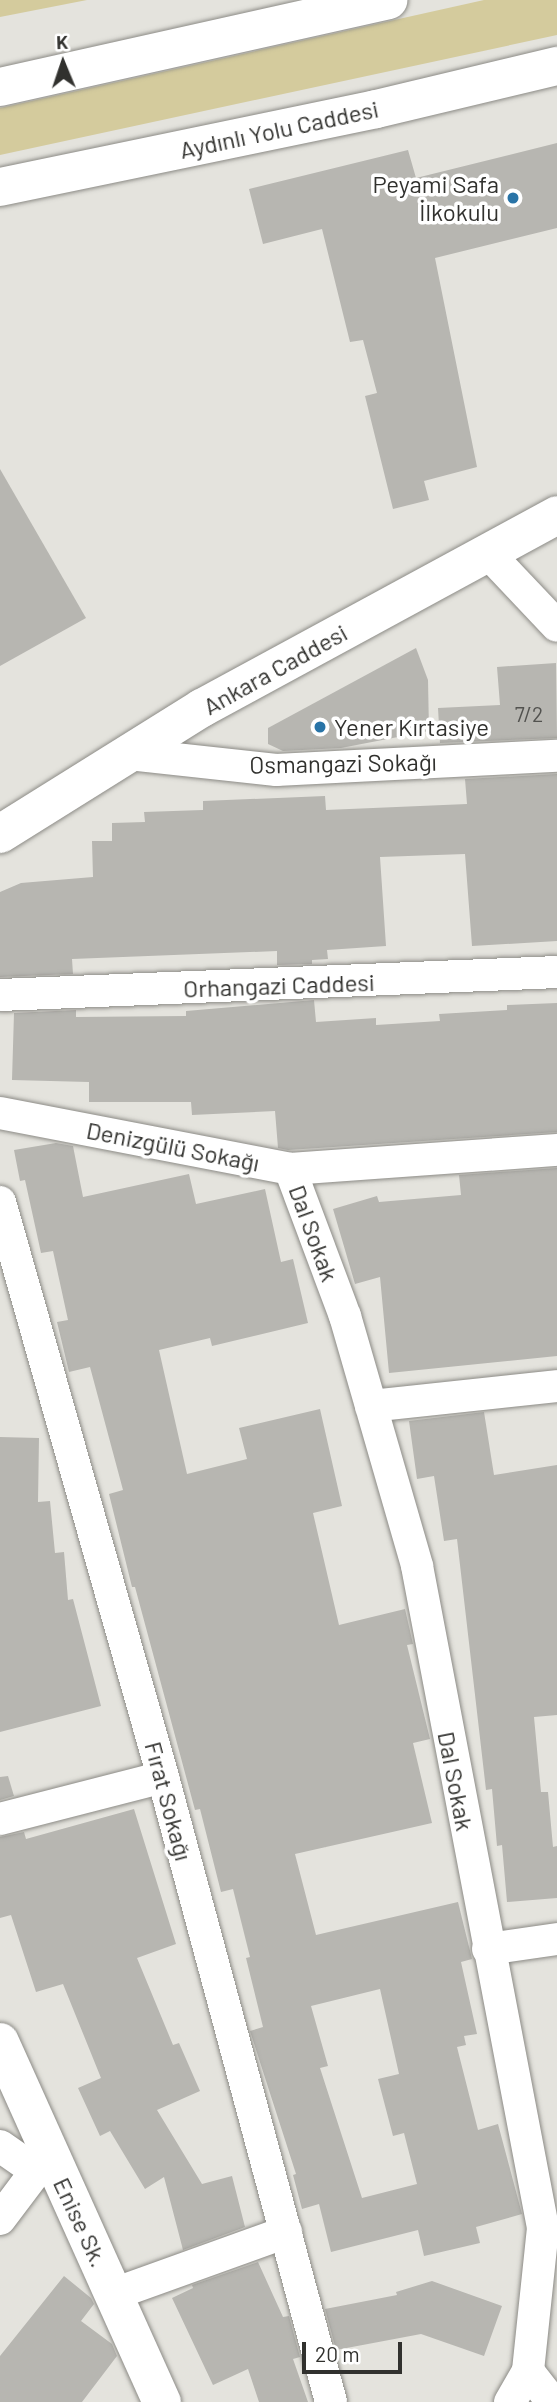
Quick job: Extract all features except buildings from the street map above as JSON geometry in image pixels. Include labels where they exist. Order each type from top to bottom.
[{"type":"street","points":[[0,87],[388,0]]},
{"type":"street","name":"Aydınlı Yolu Caddesi","points":[[0,187],[376,109],[557,66]]},
{"type":"street","name":"Ankara Caddesi","points":[[0,834],[202,708],[557,515]]},
{"type":"street","points":[[488,553],[557,626]]},
{"type":"street","name":"Osmangazi Sokağı","points":[[129,754],[276,770],[557,756]]},
{"type":"street","name":"Orhangazi Caddesi","points":[[0,995],[557,972]]},
{"type":"street","name":"Denizgülü Sokağı","points":[[0,1113],[290,1169],[557,1150]]},
{"type":"street","name":"Dal Sokak","points":[[290,1169],[345,1316],[417,1566],[543,2228],[528,2371],[510,2402]]},
{"type":"street","name":"Fırat Sokağı","points":[[0,1202],[163,1777],[331,2402]]},
{"type":"street","points":[[371,1406],[557,1385]]},
{"type":"street","points":[[0,1819],[163,1777]]},
{"type":"street","points":[[488,1949],[557,1939]]},
{"type":"street","name":"Enise Sk.","points":[[0,2042],[45,2167],[114,2294],[162,2402]]},
{"type":"street","points":[[0,2146],[45,2167],[0,2219]]},
{"type":"street","points":[[114,2294],[286,2232]]},
{"type":"street","points":[[528,2371],[552,2402]]},
{"type":"shaded area","points":[[0,0],[87,0],[0,17]]},
{"type":"shaded area","points":[[484,0],[557,0],[557,35],[0,155],[0,108]]},
{"type":"place","name":"Peyami Safa İlkokulu","points":[[513,198]]},
{"type":"place","name":"Yener Kırtasiye","points":[[320,727]]}]
